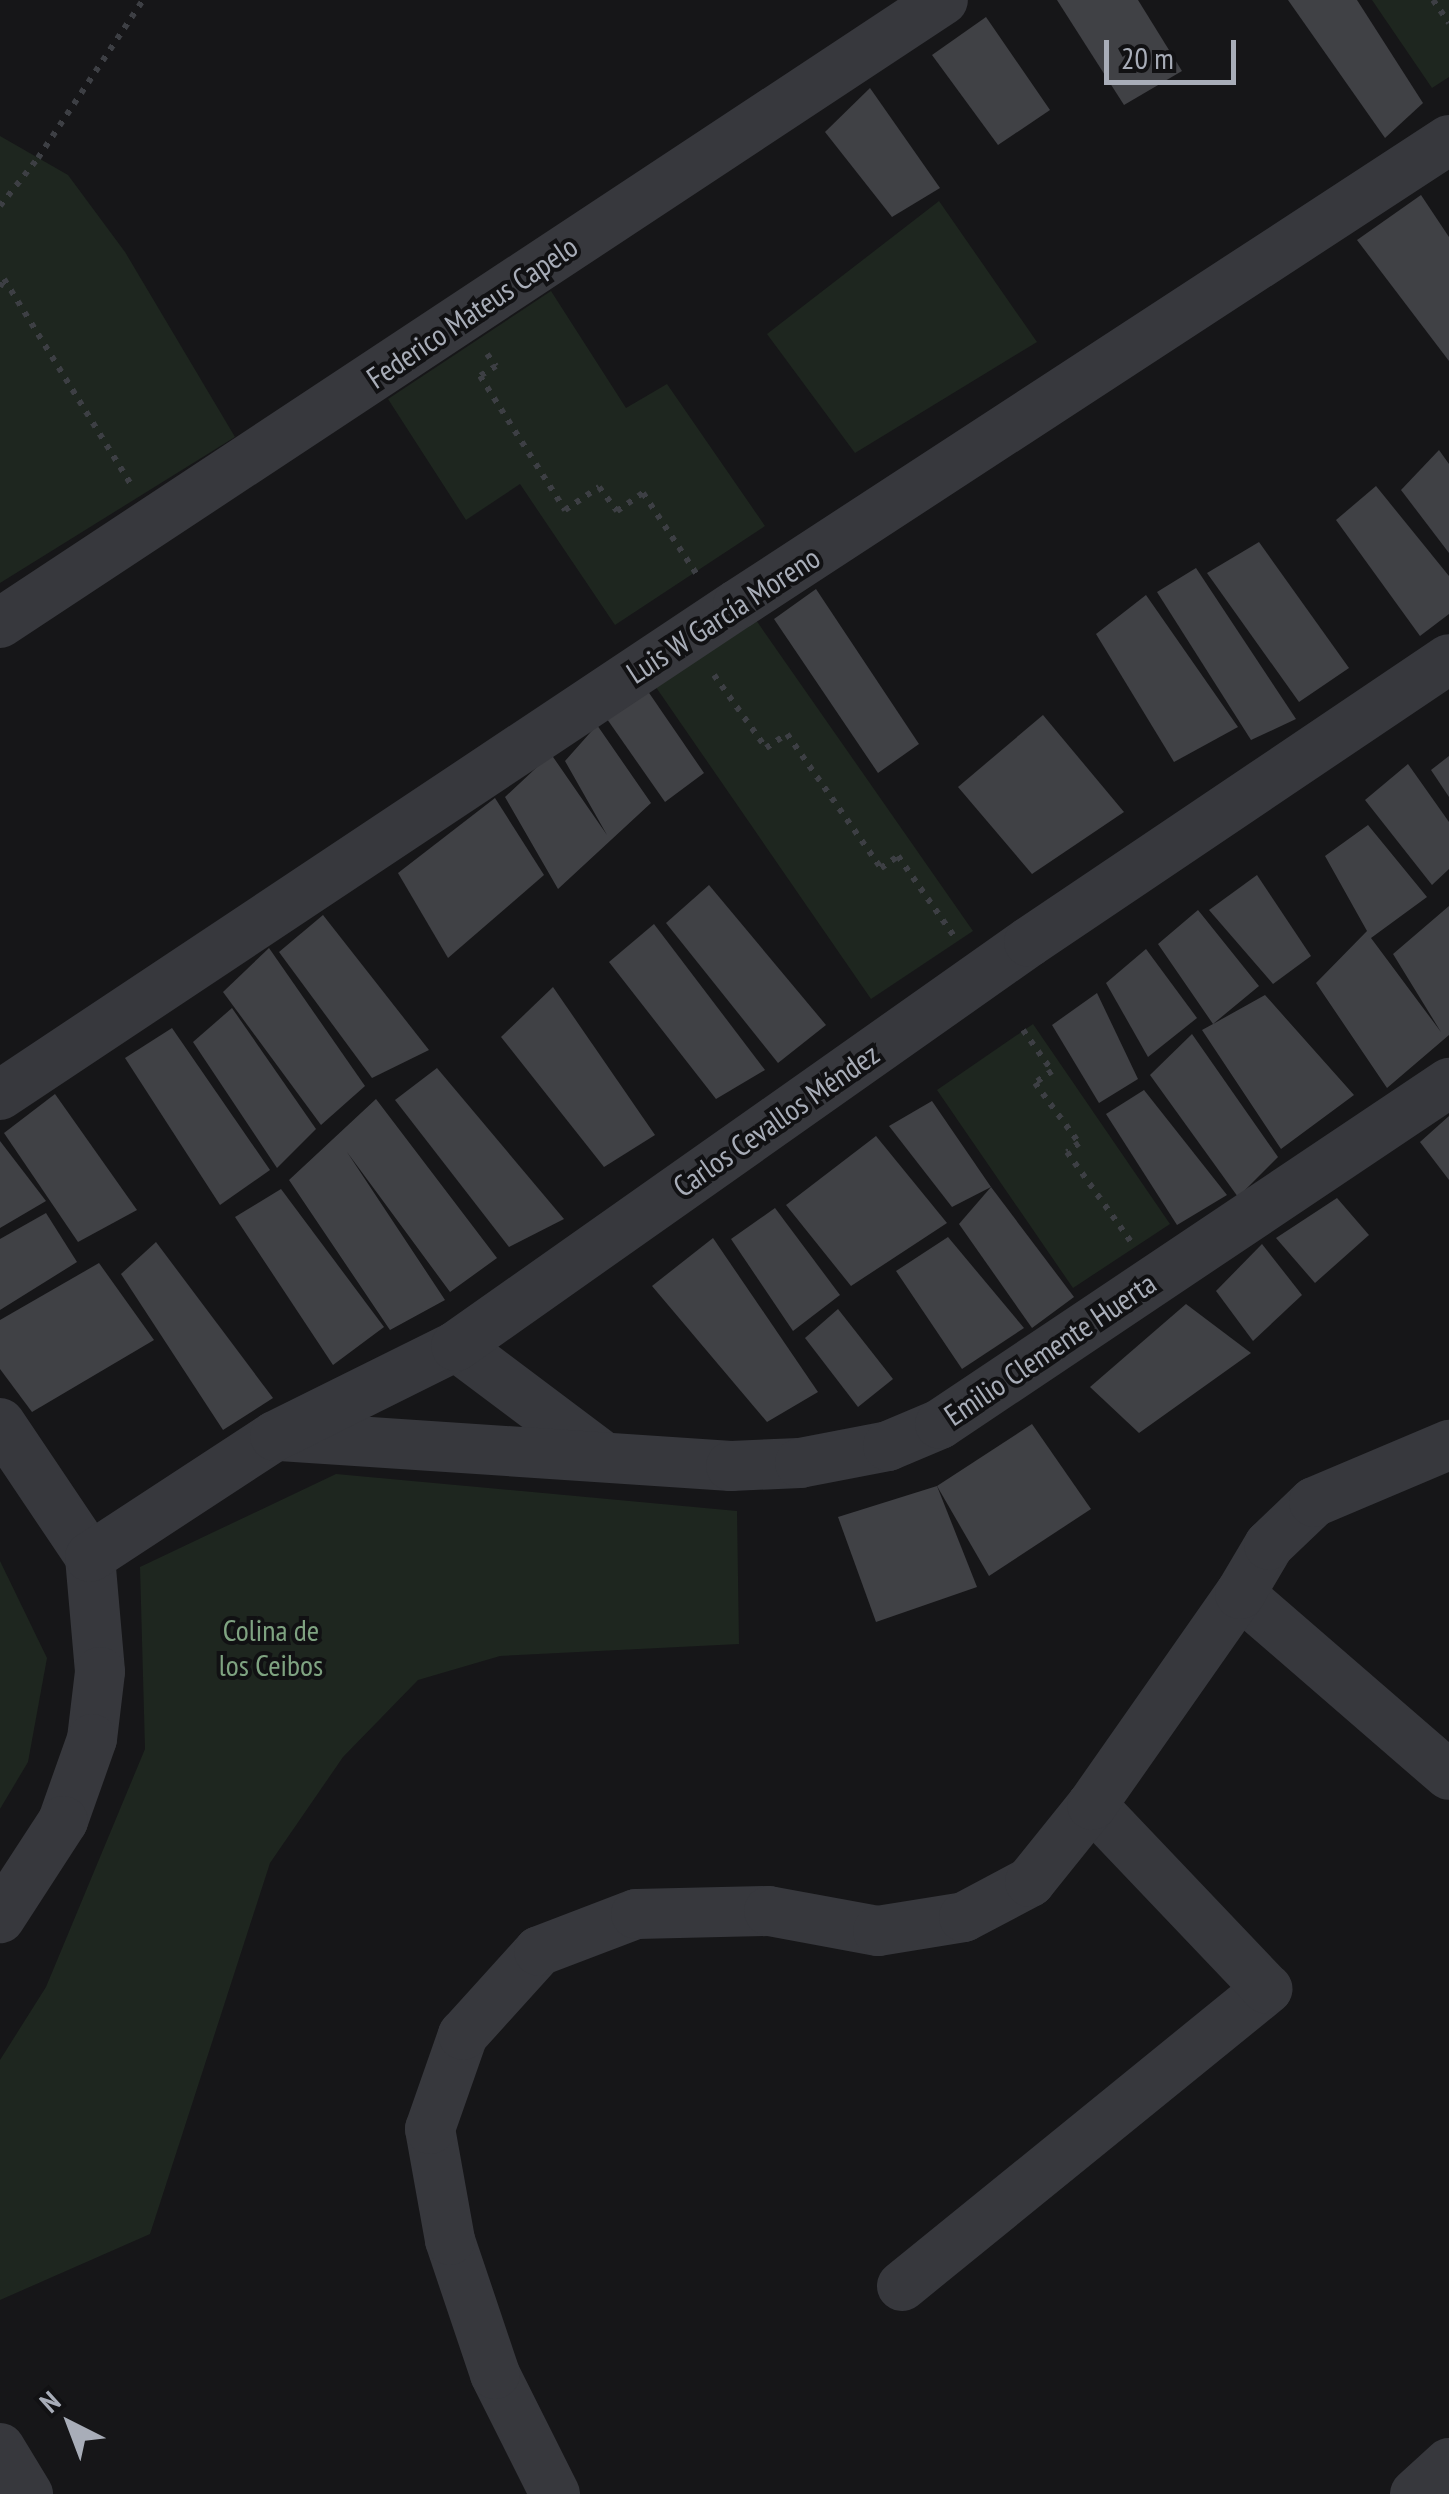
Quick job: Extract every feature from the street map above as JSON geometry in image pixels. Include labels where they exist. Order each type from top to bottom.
[{"type":"street","name":"Federico Mateus Capelo","points":[[0,623],[943,0]]},
{"type":"street","name":"Luis W García Moreno","points":[[0,1094],[1449,140]]},
{"type":"street","name":"Carlos Cevallos Méndez","points":[[90,1558],[275,1436],[456,1346],[1029,942],[1449,659]]},
{"type":"street","name":"Emilio Clemente Huerta","points":[[275,1436],[731,1466],[800,1463],[888,1446],[923,1431],[1449,1083]]},
{"type":"street","points":[[456,1346],[601,1455]]},
{"type":"street","points":[[0,1423],[90,1558],[100,1672],[92,1739],[63,1821],[0,1918]]},
{"type":"street","points":[[555,2494],[496,2374],[450,2240],[430,2129],[463,2034],[538,1951],[636,1914],[769,1911],[878,1932],[964,1917],[1030,1882],[1092,1806],[1240,1594],[1269,1545],[1314,1502],[1449,1445]]},
{"type":"street","points":[[1240,1594],[1449,1775]]},
{"type":"street","points":[[902,2286],[1267,1989],[1092,1806]]},
{"type":"street","points":[[0,2448],[28,2494]]},
{"type":"street","points":[[1415,2494],[1449,2463]]},
{"type":"path","points":[[0,206],[38,158],[143,0]]},
{"type":"path","points":[[1433,0],[1449,22]]},
{"type":"path","points":[[0,287],[4,279],[155,523]]},
{"type":"path","points":[[478,340],[496,366],[480,376],[565,510],[599,487],[617,511],[643,493],[696,573]]},
{"type":"path","points":[[706,663],[766,748],[786,734],[880,868],[898,856],[958,942]]},
{"type":"path","points":[[1023,1030],[1052,1071],[1035,1083],[1080,1144],[1066,1152],[1135,1247]]},
{"type":"green space","points":[[1372,0],[1449,0],[1449,77],[1432,88]]},
{"type":"green space","points":[[0,136],[68,175],[125,252],[235,437],[0,583]]},
{"type":"green space","points":[[939,201],[1037,342],[855,453],[767,334]]},
{"type":"green space","points":[[551,291],[626,408],[667,384],[765,526],[615,625],[520,484],[466,520],[388,399]]},
{"type":"green space","points":[[749,610],[973,931],[871,999],[651,680]]},
{"type":"green space","points":[[1033,1024],[1170,1224],[1073,1288],[937,1090]]},
{"type":"green space","name":"Colina de los Ceibos","points":[[336,1474],[737,1511],[739,1644],[500,1656],[418,1680],[343,1757],[270,1863],[150,2234],[0,2300],[0,2060],[46,1987],[145,1749],[140,1567]]},
{"type":"green space","points":[[0,1561],[47,1658],[28,1762],[0,1809]]},
{"type":"building","points":[[1057,0],[1138,0],[1182,71],[1124,105]]},
{"type":"building","points":[[1288,0],[1357,0],[1423,103],[1385,138]]},
{"type":"building","points":[[986,17],[1050,110],[998,145],[932,55]]},
{"type":"building","points":[[870,88],[940,188],[892,217],[825,132]]},
{"type":"building","points":[[1421,195],[1449,237],[1449,361],[1357,240]]},
{"type":"building","points":[[1439,450],[1449,464],[1449,553],[1401,490]]},
{"type":"building","points":[[1376,486],[1449,576],[1449,614],[1420,636],[1336,520]]},
{"type":"building","points":[[1259,542],[1349,668],[1299,702],[1207,573]]},
{"type":"building","points":[[1196,568],[1296,719],[1251,740],[1157,592]]},
{"type":"building","points":[[816,589],[919,744],[878,773],[774,619]]},
{"type":"building","points":[[1146,595],[1238,727],[1174,762],[1096,634]]},
{"type":"building","points":[[645,687],[704,773],[665,802],[607,719]]},
{"type":"building","points":[[1043,715],[1124,812],[1032,874],[958,787]]},
{"type":"building","points":[[597,725],[651,803],[558,889],[505,797],[551,754],[607,835],[565,761]]},
{"type":"building","points":[[1449,756],[1449,797],[1431,770]]},
{"type":"building","points":[[1408,764],[1449,822],[1449,869],[1432,885],[1365,800]]},
{"type":"building","points":[[495,798],[544,875],[448,958],[398,873]]},
{"type":"building","points":[[1368,825],[1427,897],[1371,938],[1441,1032],[1393,954],[1449,906],[1449,1035],[1387,1088],[1316,983],[1367,931],[1325,856]]},
{"type":"building","points":[[1257,875],[1311,956],[1273,984],[1209,910]]},
{"type":"building","points":[[709,885],[826,1025],[778,1063],[666,923]]},
{"type":"building","points":[[1198,910],[1259,986],[1213,1024],[1158,944]]},
{"type":"building","points":[[323,915],[429,1050],[372,1078],[279,952]]},
{"type":"building","points":[[654,924],[765,1070],[716,1099],[609,962]]},
{"type":"building","points":[[269,948],[365,1086],[321,1125],[223,992]]},
{"type":"building","points":[[1146,949],[1197,1018],[1148,1057],[1106,983]]},
{"type":"building","points":[[553,987],[655,1135],[604,1167],[501,1037]]},
{"type":"building","points":[[1097,993],[1138,1079],[1099,1103],[1052,1025]]},
{"type":"building","points":[[1265,995],[1354,1095],[1281,1149],[1202,1030]]},
{"type":"building","points":[[232,1008],[316,1129],[277,1168],[193,1042]]},
{"type":"building","points":[[172,1028],[270,1170],[220,1205],[125,1058]]},
{"type":"building","points":[[1192,1034],[1278,1157],[1238,1197],[1150,1075]]},
{"type":"building","points":[[437,1068],[564,1219],[509,1247],[395,1100]]},
{"type":"building","points":[[1144,1090],[1227,1195],[1177,1225],[1106,1114]]},
{"type":"building","points":[[55,1094],[137,1210],[78,1242],[4,1133]]},
{"type":"building","points":[[376,1099],[497,1258],[450,1292],[347,1152],[445,1300],[390,1330],[289,1180]]},
{"type":"building","points":[[932,1101],[991,1187],[952,1207],[889,1126]]},
{"type":"building","points":[[1449,1116],[1449,1180],[1420,1142]]},
{"type":"building","points":[[876,1136],[947,1223],[851,1286],[786,1205]]},
{"type":"building","points":[[0,1141],[46,1201],[0,1228]]},
{"type":"building","points":[[991,1187],[1074,1297],[1032,1328],[959,1224]]},
{"type":"building","points":[[281,1189],[384,1327],[333,1365],[235,1217]]},
{"type":"building","points":[[1337,1198],[1369,1235],[1315,1283],[1276,1238]]},
{"type":"building","points":[[775,1208],[840,1295],[793,1331],[731,1239]]},
{"type":"building","points":[[46,1213],[77,1262],[0,1310],[0,1239]]},
{"type":"building","points":[[948,1237],[1024,1328],[962,1369],[896,1271]]},
{"type":"building","points":[[713,1238],[818,1392],[767,1422],[652,1286]]},
{"type":"building","points":[[156,1242],[273,1398],[223,1430],[121,1274]]},
{"type":"building","points":[[1262,1244],[1302,1295],[1253,1341],[1216,1291]]},
{"type":"building","points":[[99,1263],[154,1340],[32,1412],[0,1369],[0,1320]]},
{"type":"building","points":[[1186,1304],[1251,1353],[1139,1433],[1090,1387]]},
{"type":"building","points":[[838,1309],[893,1379],[858,1407],[805,1338]]},
{"type":"building","points":[[1032,1424],[1091,1509],[989,1576],[937,1486]]},
{"type":"building","points":[[937,1486],[977,1587],[876,1622],[838,1517]]}]
